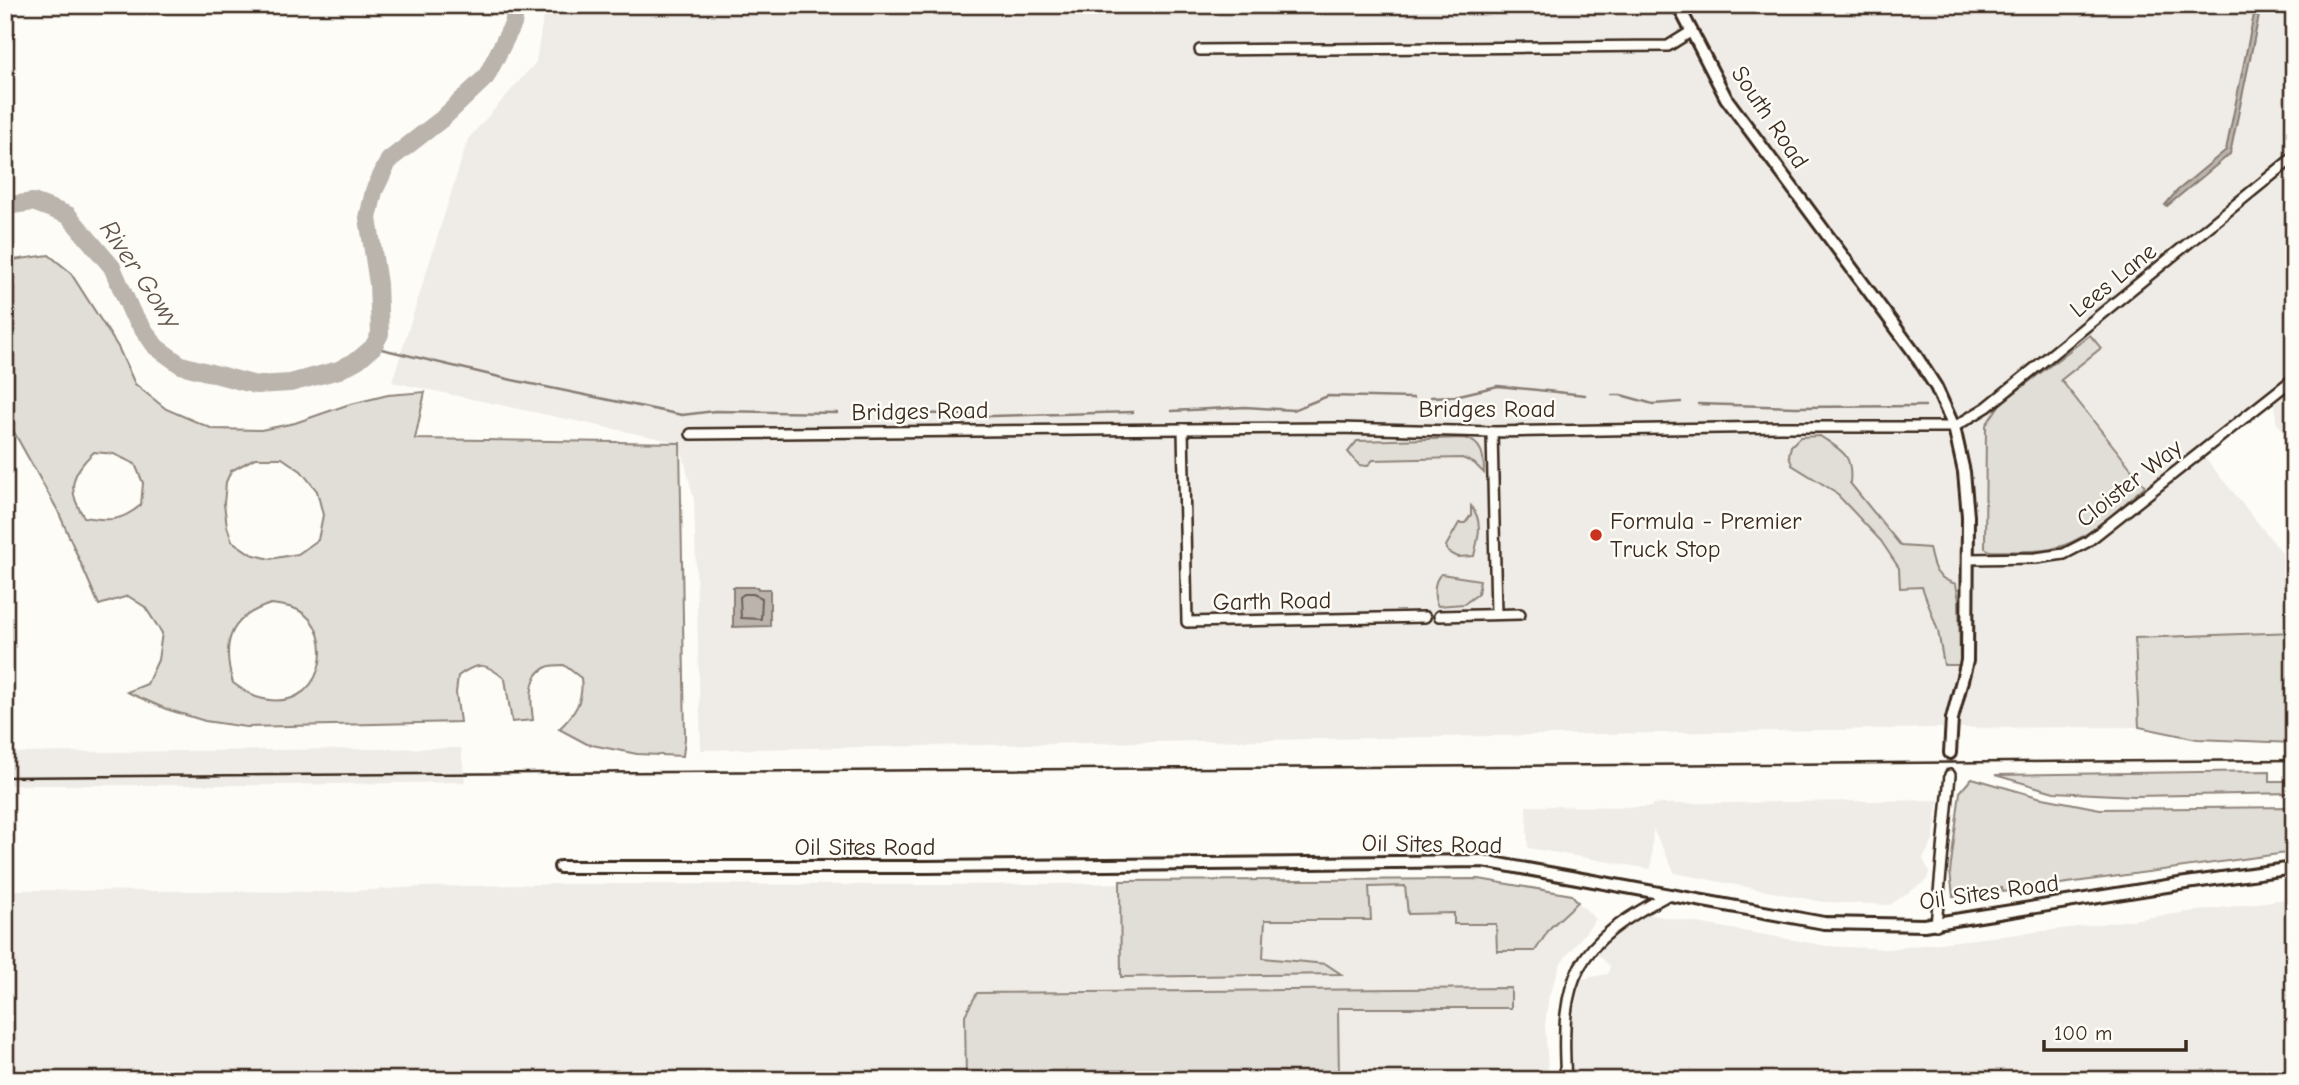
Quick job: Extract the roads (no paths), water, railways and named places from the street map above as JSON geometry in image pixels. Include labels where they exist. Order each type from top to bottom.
[{"type":"street","name":"South Road","points":[[1678,5],[1726,98],[1913,351],[1936,387],[1954,427]]},
{"type":"street","points":[[1200,50],[1668,46],[1692,30]]},
{"type":"street","name":"Lees Lane","points":[[1954,427],[1987,407],[2294,157]]},
{"type":"street","name":"Cloister Way","points":[[1968,559],[2036,558],[2064,554],[2087,542],[2292,380]]},
{"type":"street","points":[[1950,753],[1952,719],[1967,661],[1968,559],[1964,472],[1954,427]]},
{"type":"street","name":"Bridges Road","points":[[691,435],[1338,428],[1492,432],[1954,427]]},
{"type":"street","name":"Garth Road","points":[[1183,429],[1187,622],[1425,617]]},
{"type":"street","points":[[1492,432],[1496,614]]},
{"type":"street","points":[[1439,616],[1520,614]]},
{"type":"street","points":[[1936,925],[1950,775]]},
{"type":"street","name":"Oil Sites Road","points":[[560,867],[925,867],[1483,861],[1824,923],[1936,925],[2179,884],[2294,868]]},
{"type":"street","points":[[1566,1080],[1563,1042],[1566,1005],[1580,965],[1603,935],[1668,895]]},
{"type":"water","points":[[2256,5],[2261,6],[2230,154],[2167,206],[2165,205],[2177,191],[2226,150]]},
{"type":"water","points":[[733,587],[770,589],[770,626],[733,627]]},
{"type":"waterway","name":"River Gowy","points":[[5,206],[33,202],[68,215],[112,267],[132,313],[156,347],[181,365],[256,385],[290,383],[339,370],[373,347],[380,334],[378,284],[368,218],[374,191],[389,160],[442,119],[486,77],[513,24],[517,5]]},
{"type":"waterway","points":[[373,347],[512,380],[682,415],[715,411],[837,413]]},
{"type":"waterway","points":[[1431,397],[1455,396],[1498,386],[1585,395]]},
{"type":"waterway","points":[[1612,395],[1653,404],[1681,402]]},
{"type":"waterway","points":[[1172,411],[1245,407],[1293,410],[1328,396],[1413,398]]},
{"type":"waterway","points":[[1698,404],[1796,407],[1925,406]]},
{"type":"waterway","points":[[893,412],[991,416],[1133,412]]},
{"type":"tunnel","points":[[1950,753],[1950,775]]},
{"type":"railway","points":[[5,777],[2294,760]]},
{"type":"place","name":"Formula - Premier Truck Stop","points":[[1596,535]]}]
